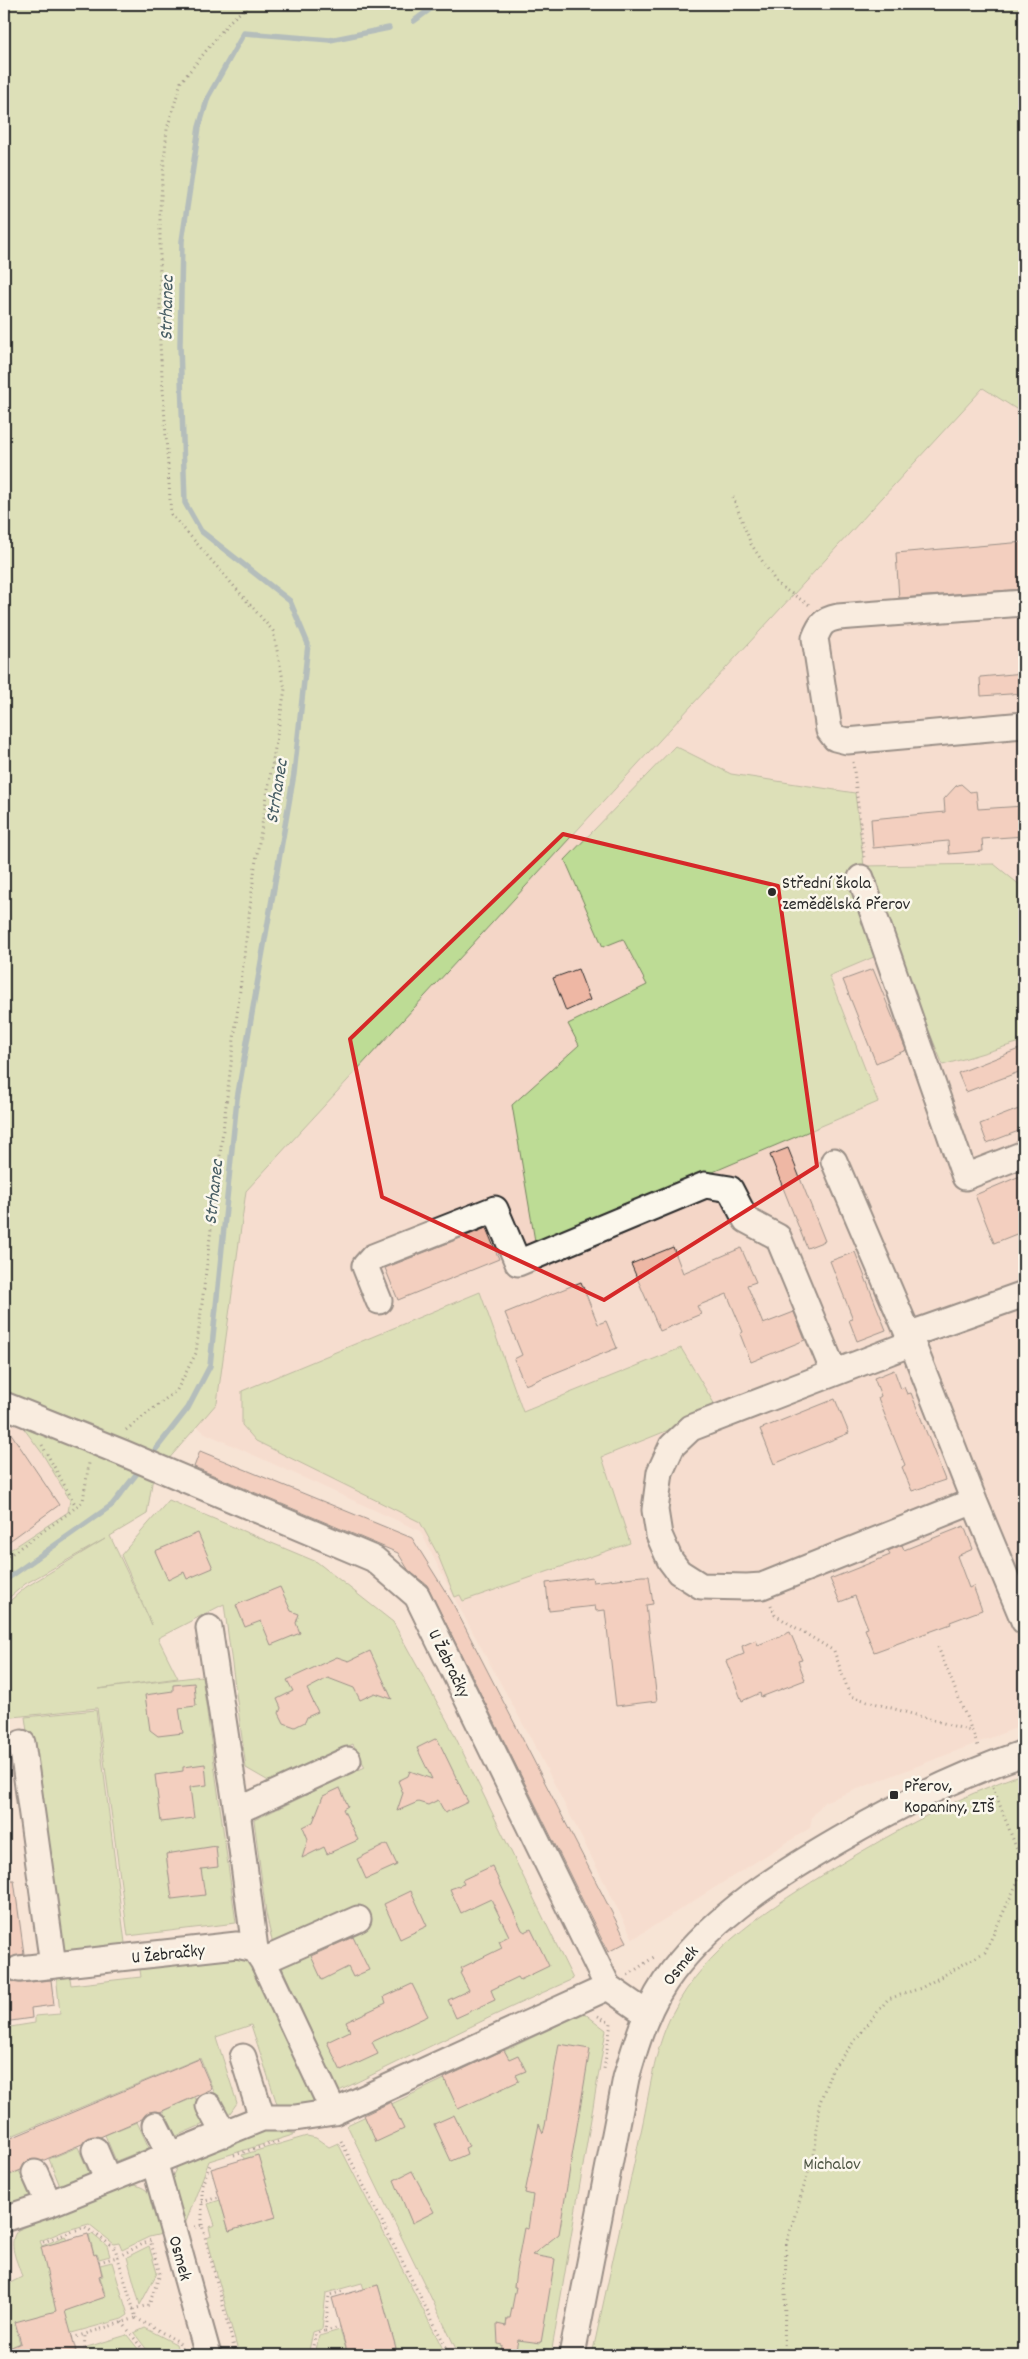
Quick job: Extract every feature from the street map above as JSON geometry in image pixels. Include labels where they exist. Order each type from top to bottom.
[{"type":"street","points":[[1024,603],[838,617],[829,619],[821,624],[816,638],[829,730],[835,738],[851,741],[1024,725]]},
{"type":"street","points":[[861,878],[965,1177],[1024,1154]]},
{"type":"street","points":[[834,1161],[910,1339],[1024,1621]]},
{"type":"street","points":[[378,1302],[366,1266],[373,1257],[495,1209],[518,1263],[705,1185],[730,1189],[746,1220],[778,1237],[834,1372]]},
{"type":"street","points":[[974,1501],[762,1586],[748,1588],[701,1586],[679,1572],[670,1560],[659,1535],[655,1510],[660,1472],[672,1446],[691,1428],[1024,1294]]},
{"type":"street","name":"U Žebračky","points":[[5,1404],[124,1452],[374,1559],[417,1596],[608,1987],[647,2014]]},
{"type":"street","points":[[209,1628],[259,1955],[334,2112]]},
{"type":"street","points":[[22,1744],[53,1965]]},
{"type":"street","name":"Osmek","points":[[572,2355],[626,2078],[636,2041],[647,2014],[672,1972],[722,1918],[760,1889],[867,1824],[923,1794],[985,1766],[1024,1753]]},
{"type":"street","points":[[237,1811],[348,1760]]},
{"type":"street","points":[[259,1955],[358,1919]]},
{"type":"street","name":"U Žebračky","points":[[19,1969],[237,1945],[259,1955]]},
{"type":"street","points":[[4,2219],[49,2204],[162,2158],[226,2145],[262,2118],[295,2118],[334,2112],[608,1987]]},
{"type":"street","points":[[243,2057],[262,2118]]},
{"type":"street","points":[[210,2106],[226,2145]]},
{"type":"street","name":"Osmek","points":[[155,2125],[208,2355]]},
{"type":"street","points":[[95,2150],[108,2180]]},
{"type":"street","points":[[35,2173],[49,2204]]},
{"type":"path","points":[[124,1452],[125,1430],[177,1390],[196,1353],[254,866],[285,689],[273,631],[171,514],[160,344],[160,208],[167,129],[181,82],[230,20],[250,4]]},
{"type":"path","points":[[733,497],[751,544],[778,585],[810,604],[821,624]]},
{"type":"path","points":[[851,741],[864,862],[861,878]]},
{"type":"path","points":[[39,1440],[76,1506]]},
{"type":"path","points":[[4,1559],[83,1501],[87,1468],[97,1442]]},
{"type":"path","points":[[762,1586],[774,1615],[834,1651],[850,1696],[971,1731]]},
{"type":"path","points":[[784,2355],[786,2244],[802,2200],[816,2151],[819,2105],[832,2069],[888,1999],[921,1988],[985,1952],[1024,1868],[938,1647]]},
{"type":"path","points":[[226,2145],[281,2141]]},
{"type":"path","points":[[340,2141],[450,2355]]},
{"type":"path","points":[[202,2225],[202,2185],[211,2162],[219,2160]]},
{"type":"path","points":[[202,2202],[219,2197]]},
{"type":"path","points":[[43,2242],[85,2227],[115,2248],[136,2318],[179,2342],[183,2355]]},
{"type":"path","points":[[99,2262],[118,2257],[150,2240],[158,2238]]},
{"type":"path","points":[[133,2309],[149,2305],[160,2274],[150,2240]]},
{"type":"path","points":[[325,2331],[329,2295],[344,2290]]},
{"type":"path","points":[[72,2338],[136,2318]]},
{"type":"path","points":[[122,2322],[147,2355]]},
{"type":"path","points":[[312,2355],[316,2333],[340,2327]]},
{"type":"path","points":[[84,2355],[85,2334]]},
{"type":"highlighted area","points":[[563,834],[778,886],[817,1166],[604,1300],[382,1197],[350,1039]]},
{"type":"shaded area","name":"Střední škola zemědělská Přerov","points":[[983,388],[1024,414],[1024,1725],[824,1802],[812,1817],[810,1828],[633,1939],[537,1750],[420,1531],[205,1433],[196,1426],[217,1402],[246,1191]]},
{"type":"shaded area","points":[[4,1416],[16,1418],[42,1453],[70,1500],[68,1511],[4,1554]]},
{"type":"green space","points":[[4,4],[1024,4],[1024,414],[983,388],[246,1191],[217,1403],[167,1461],[90,1424],[16,1396],[4,1397]]},
{"type":"green space","points":[[675,746],[731,774],[855,793],[864,866],[994,864],[1021,886],[1024,895],[1024,1041],[943,1065],[895,948],[829,976],[878,1102],[536,1247],[512,1105],[579,1045],[568,1024],[647,985],[623,939],[603,947],[565,860]]},
{"type":"green space","points":[[480,1292],[523,1412],[681,1348],[718,1410],[602,1457],[630,1543],[463,1601],[460,1595],[455,1597],[437,1553],[420,1522],[256,1441],[242,1425],[242,1391]]},
{"type":"green space","points":[[16,1418],[153,1477],[147,1514],[110,1536],[152,1625],[121,1555],[169,1500],[317,1562],[393,1622],[450,1726],[573,1979],[339,2091],[274,1950],[266,1913],[254,1820],[365,1767],[353,1744],[272,1783],[246,1768],[224,1604],[158,1638],[178,1678],[98,1689],[202,1676],[236,1923],[128,1936],[97,1708],[4,1718],[4,1606],[26,1587],[105,1539],[25,1584],[4,1602],[4,1554],[68,1512],[70,1500],[42,1453]]},
{"type":"green space","points":[[96,1710],[126,1951],[64,1953],[56,1940],[25,1717]]},
{"type":"green space","name":"Michalov","points":[[1024,1773],[1024,2355],[592,2355],[656,2058],[672,2014],[686,1990],[722,1948],[764,1913],[787,1898],[880,1841],[927,1816],[999,1782]]},
{"type":"green space","points":[[238,1954],[254,1968],[321,2104],[280,2113],[251,2025],[216,2037],[237,2103],[230,2113],[224,2116],[200,2058],[4,2139],[4,2028],[35,2023],[35,2016],[60,2014],[56,1973],[69,1971],[71,1985],[141,1977],[139,1963]]},
{"type":"green space","points":[[584,2013],[606,2030],[551,2355],[459,2355],[347,2125]]},
{"type":"green space","points":[[195,2097],[206,2123],[174,2137],[163,2111]]},
{"type":"green space","points":[[137,2122],[149,2148],[116,2161],[105,2135]]},
{"type":"green space","points":[[265,2131],[283,2131],[296,2134],[209,2161],[184,2227],[172,2185],[172,2177],[178,2165],[253,2134]]},
{"type":"green space","points":[[307,2136],[316,2138],[329,2147],[338,2143],[446,2355],[370,2355],[396,2348],[378,2285],[364,2289],[362,2283],[326,2293],[322,2329],[313,2332],[308,2355],[239,2355],[207,2238],[211,2236],[209,2227],[215,2225],[208,2204],[220,2200],[229,2231],[276,2217],[258,2156],[244,2159],[242,2155]]},
{"type":"green space","points":[[78,2147],[89,2173],[60,2186],[49,2159]]},
{"type":"green space","points":[[19,2171],[30,2197],[4,2209],[4,2178]]},
{"type":"green space","points":[[126,2185],[144,2188],[149,2193],[157,2207],[166,2233],[149,2237],[122,2250],[119,2243],[114,2244],[89,2224],[64,2231],[40,2241],[42,2246],[65,2236],[67,2241],[60,2312],[15,2325],[23,2355],[4,2355],[4,2286],[22,2277],[13,2247],[13,2241],[18,2230]]},
{"type":"green space","points":[[92,2234],[107,2246],[110,2256],[99,2259],[97,2254],[94,2255],[89,2235]]},
{"type":"green space","points":[[149,2246],[157,2273],[140,2305],[127,2257]]},
{"type":"green space","points":[[112,2262],[128,2315],[122,2319],[68,2334],[62,2310],[106,2297],[100,2277],[103,2276],[100,2265]]},
{"type":"green space","points":[[145,2328],[176,2344],[179,2355],[151,2355],[134,2333]]},
{"type":"green space","points":[[340,2330],[348,2355],[315,2355],[319,2336]]},
{"type":"green space","points":[[127,2335],[143,2355],[87,2355],[87,2347]]},
{"type":"building","points":[[1024,542],[1024,589],[899,598],[896,553]]},
{"type":"building","points":[[1024,673],[1024,693],[981,696],[980,677]]},
{"type":"building","points":[[961,784],[970,792],[976,791],[978,809],[1024,806],[1024,836],[982,839],[983,851],[949,854],[948,841],[873,848],[871,819],[945,812],[944,799],[956,786]]},
{"type":"building","points":[[578,969],[590,1000],[566,1011],[553,978]]},
{"type":"building","points":[[873,969],[906,1050],[876,1063],[843,980]]},
{"type":"building","points":[[1024,1047],[1024,1070],[966,1092],[958,1073]]},
{"type":"building","points":[[1024,1107],[1024,1129],[987,1143],[980,1124]]},
{"type":"building","points":[[788,1148],[825,1241],[807,1248],[770,1155]]},
{"type":"building","points":[[1020,1176],[1024,1187],[1024,1231],[994,1243],[975,1195]]},
{"type":"building","points":[[486,1228],[499,1259],[398,1300],[385,1268]]},
{"type":"building","points":[[673,1247],[683,1273],[741,1248],[756,1282],[747,1285],[763,1324],[794,1312],[805,1340],[751,1362],[740,1334],[743,1332],[727,1294],[697,1306],[701,1314],[660,1331],[631,1264]]},
{"type":"building","points":[[855,1252],[886,1330],[857,1341],[849,1320],[853,1319],[830,1261]]},
{"type":"building","points":[[581,1282],[598,1324],[606,1321],[617,1348],[525,1385],[514,1359],[522,1355],[505,1313]]},
{"type":"building","points":[[894,1370],[901,1389],[904,1387],[907,1394],[911,1393],[945,1480],[912,1491],[902,1467],[905,1465],[878,1398],[881,1396],[874,1378]]},
{"type":"building","points":[[835,1399],[849,1433],[774,1464],[760,1429]]},
{"type":"building","points":[[4,1423],[59,1505],[4,1545]]},
{"type":"building","points":[[200,1451],[412,1538],[452,1602],[627,1942],[608,1952],[427,1585],[409,1571],[398,1553],[194,1467]]},
{"type":"building","points":[[964,1526],[973,1549],[957,1556],[969,1588],[973,1586],[982,1610],[950,1622],[951,1624],[874,1652],[865,1629],[868,1628],[855,1596],[840,1602],[830,1579],[890,1555],[888,1551],[902,1545],[904,1550]]},
{"type":"building","points":[[198,1533],[213,1568],[187,1579],[184,1572],[168,1580],[155,1551]]},
{"type":"building","points":[[649,1576],[653,1604],[646,1605],[657,1701],[616,1706],[605,1610],[596,1611],[595,1606],[549,1611],[546,1583],[592,1577],[593,1582]]},
{"type":"building","points":[[280,1587],[291,1611],[299,1614],[296,1623],[300,1633],[271,1645],[261,1621],[245,1627],[236,1605]]},
{"type":"building","points":[[790,1632],[802,1660],[798,1661],[805,1680],[761,1697],[760,1693],[742,1701],[726,1661],[744,1654],[742,1646],[756,1640],[758,1645]]},
{"type":"building","points":[[370,1651],[392,1699],[375,1693],[360,1700],[354,1688],[328,1678],[307,1689],[318,1712],[307,1717],[305,1722],[295,1727],[284,1723],[279,1713],[281,1708],[277,1699],[293,1691],[287,1680],[337,1657],[349,1661]]},
{"type":"building","points":[[194,1683],[196,1706],[179,1708],[183,1733],[158,1736],[150,1730],[145,1695],[173,1691],[173,1685]]},
{"type":"building","points":[[437,1738],[468,1802],[445,1813],[438,1800],[428,1805],[418,1802],[397,1811],[403,1793],[398,1781],[408,1776],[410,1771],[432,1779],[417,1748]]},
{"type":"building","points":[[205,1764],[207,1785],[190,1787],[194,1818],[161,1822],[155,1775],[183,1771],[183,1767]]},
{"type":"building","points":[[340,1788],[348,1806],[343,1809],[358,1840],[327,1854],[324,1847],[302,1858],[308,1839],[303,1827],[313,1822],[323,1796]]},
{"type":"building","points":[[387,1844],[397,1865],[366,1879],[357,1859]]},
{"type":"building","points":[[216,1846],[218,1867],[201,1869],[205,1895],[172,1899],[166,1854]]},
{"type":"building","points":[[492,1866],[522,1930],[525,1932],[531,1929],[549,1966],[520,1980],[518,1977],[491,1990],[495,2000],[456,2018],[448,2000],[469,1990],[460,1973],[463,1971],[461,1968],[502,1948],[499,1941],[509,1936],[491,1899],[461,1913],[450,1889],[464,1884],[462,1880]]},
{"type":"building","points":[[4,1880],[14,1880],[24,1954],[11,1957],[6,1963],[7,1977],[13,1982],[20,1983],[51,1980],[54,2005],[31,2008],[32,2018],[4,2022]]},
{"type":"building","points":[[411,1891],[427,1926],[400,1939],[384,1904]]},
{"type":"building","points":[[353,1937],[369,1970],[353,1977],[348,1967],[322,1980],[311,1956]]},
{"type":"building","points":[[412,1984],[428,2016],[372,2042],[378,2054],[341,2071],[327,2042],[350,2031],[346,2022],[386,2003],[384,1997]]},
{"type":"building","points":[[559,2044],[590,2049],[559,2234],[532,2255],[555,2259],[541,2343],[518,2340],[515,2355],[501,2355],[502,2345],[498,2344],[497,2324],[506,2326],[507,2318],[510,2318],[524,2228],[528,2229],[533,2195],[525,2193],[539,2124],[543,2133],[545,2126]]},
{"type":"building","points":[[504,2050],[509,2059],[518,2055],[526,2071],[516,2075],[519,2081],[458,2109],[444,2078]]},
{"type":"building","points":[[199,2059],[212,2089],[160,2112],[149,2112],[142,2119],[100,2137],[90,2137],[82,2144],[42,2161],[30,2160],[24,2164],[21,2170],[4,2177],[4,2141]]},
{"type":"building","points":[[391,2102],[404,2129],[376,2142],[364,2115]]},
{"type":"building","points":[[454,2115],[469,2146],[465,2148],[467,2154],[451,2161],[434,2124]]},
{"type":"building","points":[[258,2155],[276,2217],[229,2231],[211,2169]]},
{"type":"building","points":[[412,2171],[434,2212],[412,2223],[394,2180]]},
{"type":"building","points":[[88,2234],[94,2255],[96,2254],[99,2262],[102,2275],[99,2276],[105,2297],[65,2311],[76,2351],[73,2352],[74,2355],[4,2355],[4,2350],[21,2343],[15,2322],[56,2311],[41,2247]]},
{"type":"building","points":[[378,2285],[396,2348],[370,2355],[348,2355],[332,2298]]},
{"type":"waterway","name":"Strhanec","points":[[414,21],[437,4]]},
{"type":"waterway","name":"Strhanec","points":[[149,1458],[188,1408],[210,1366],[237,1099],[294,774],[308,644],[290,601],[201,531],[185,503],[180,345],[182,241],[199,127],[208,97],[244,33],[330,40],[389,28]]},
{"type":"waterway","name":"Strhanec","points":[[4,1581],[112,1505],[142,1467]]},
{"type":"place","name":"Střední škola zemědělská Přerov","points":[[772,892]]},
{"type":"place","name":"Přerov, Kopaniny, ZTŠ","points":[[894,1795]]}]
